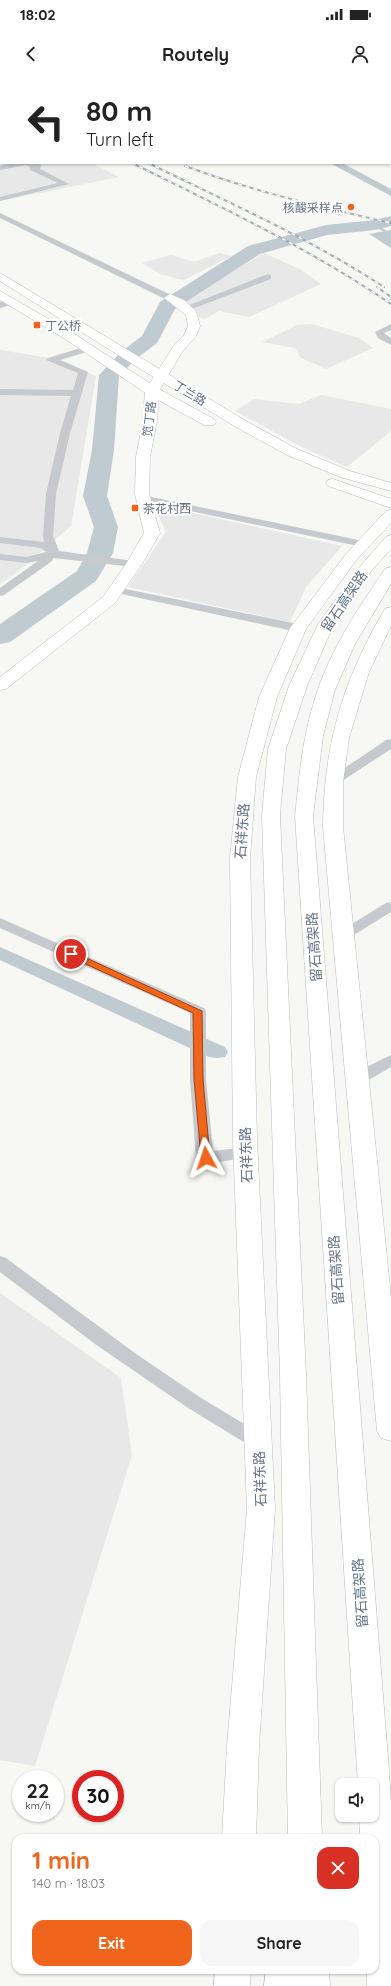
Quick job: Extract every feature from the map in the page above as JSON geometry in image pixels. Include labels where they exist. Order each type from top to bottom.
[{"type":"main road","name":"丁兰路","points":[[0,276],[146,368],[292,452],[346,474],[391,487]]},
{"type":"main road","name":"丁兰路","points":[[0,295],[6,304],[88,349],[103,360],[138,380],[152,391],[219,428]]},
{"type":"main road","name":"笕丁路","points":[[0,685],[109,600],[134,564],[152,533],[142,498],[144,458],[150,421],[152,391],[177,350],[190,336],[194,326],[192,314],[179,303]]},
{"type":"main road","points":[[318,478],[391,504]]},
{"type":"main road","name":"石祥东路","points":[[239,1834],[244,1746],[262,1509],[246,1153],[240,858],[247,777],[268,698],[298,628],[352,556],[391,514]]},
{"type":"main road","name":"留石高架路","points":[[305,1834],[293,1376],[271,815],[277,749],[298,686],[326,624],[367,567],[391,540]]},
{"type":"main road","name":"留石高架路","points":[[377,1834],[304,816],[311,752],[326,690],[354,629],[391,572]]},
{"type":"main road","points":[[391,612],[381,629],[365,665],[345,719],[334,780],[333,827],[388,1367],[391,1431]]},
{"type":"main road","points":[[373,1771],[391,1842]]},
{"type":"main road","points":[[299,1834],[304,1797]]},
{"type":"main road","name":"留石高架路","points":[[379,1878],[385,1986]]},
{"type":"main road","points":[[232,1986],[233,1974]]},
{"type":"main road","points":[[282,1986],[284,1974]]},
{"type":"main road","points":[[311,1974],[312,1986]]},
{"type":"street","points":[[0,168],[19,164]]},
{"type":"street","points":[[0,200],[65,184],[33,168],[38,167],[30,164]]},
{"type":"street","points":[[0,215],[179,303],[268,277]]},
{"type":"street","points":[[391,327],[379,332],[381,336],[391,342]]},
{"type":"street","points":[[54,554],[48,536],[51,494],[65,433],[83,372],[51,360],[88,349]]},
{"type":"street","points":[[0,392],[78,393]]},
{"type":"street","points":[[142,498],[363,544]]},
{"type":"street","points":[[0,540],[44,545],[54,554]]},
{"type":"street","points":[[0,593],[54,554]]},
{"type":"street","points":[[0,557],[27,560],[54,554],[134,564]]},
{"type":"street","points":[[116,590],[298,628]]},
{"type":"street","points":[[334,780],[391,743]]},
{"type":"street","points":[[344,935],[391,906]]},
{"type":"street","points":[[0,922],[198,1011],[198,1079],[206,1158],[246,1153]]},
{"type":"street","points":[[358,1078],[391,1060]]},
{"type":"street","points":[[0,1262],[11,1272],[144,1371],[211,1415],[258,1442]]},
{"type":"shaded area","points":[[0,164],[94,164],[119,177],[0,201]]},
{"type":"shaded area","points":[[391,230],[391,248],[369,234]]},
{"type":"shaded area","points":[[219,253],[231,256],[184,280],[162,275],[142,263],[171,255],[194,262]]},
{"type":"shaded area","points":[[264,253],[300,269],[321,284],[249,317],[219,311],[205,319],[199,317],[195,309],[185,301]]},
{"type":"shaded area","points":[[312,324],[359,338],[373,348],[326,369],[301,358],[295,348],[262,342],[297,325]]},
{"type":"shaded area","points":[[0,350],[56,359],[96,376],[71,526],[20,570],[0,584]]},
{"type":"shaded area","points":[[321,395],[391,409],[391,431],[347,467],[304,448],[235,411],[254,399],[299,404]]},
{"type":"shaded area","points":[[153,504],[342,546],[306,587],[290,622],[128,587],[166,532]]},
{"type":"shaded area","points":[[0,1293],[121,1378],[132,1455],[35,1766],[0,1760]]},
{"type":"waterway","points":[[337,164],[391,193]]},
{"type":"waterway","points":[[0,636],[87,576],[100,553],[106,527],[95,496],[103,450],[109,375],[129,355],[150,339],[167,306],[254,250],[326,230],[375,225],[391,221]]},
{"type":"waterway","points":[[375,225],[391,235]]},
{"type":"waterway","points":[[0,953],[217,1052]]},
{"type":"railway","points":[[134,164],[296,246],[391,304]]},
{"type":"railway","points":[[150,164],[238,206],[327,252],[384,287]]},
{"type":"railway","points":[[185,166],[261,191],[391,223]]},
{"type":"railway","points":[[377,287],[391,297]]},
{"type":"place","name":"核酸采样点","points":[[351,207]]},
{"type":"place","name":"丁公桥","points":[[37,325]]},
{"type":"place","name":"茶花村西","points":[[135,508]]},
{"type":"route","points":[[71,954],[198,1011],[198,1079],[206,1158]]}]
